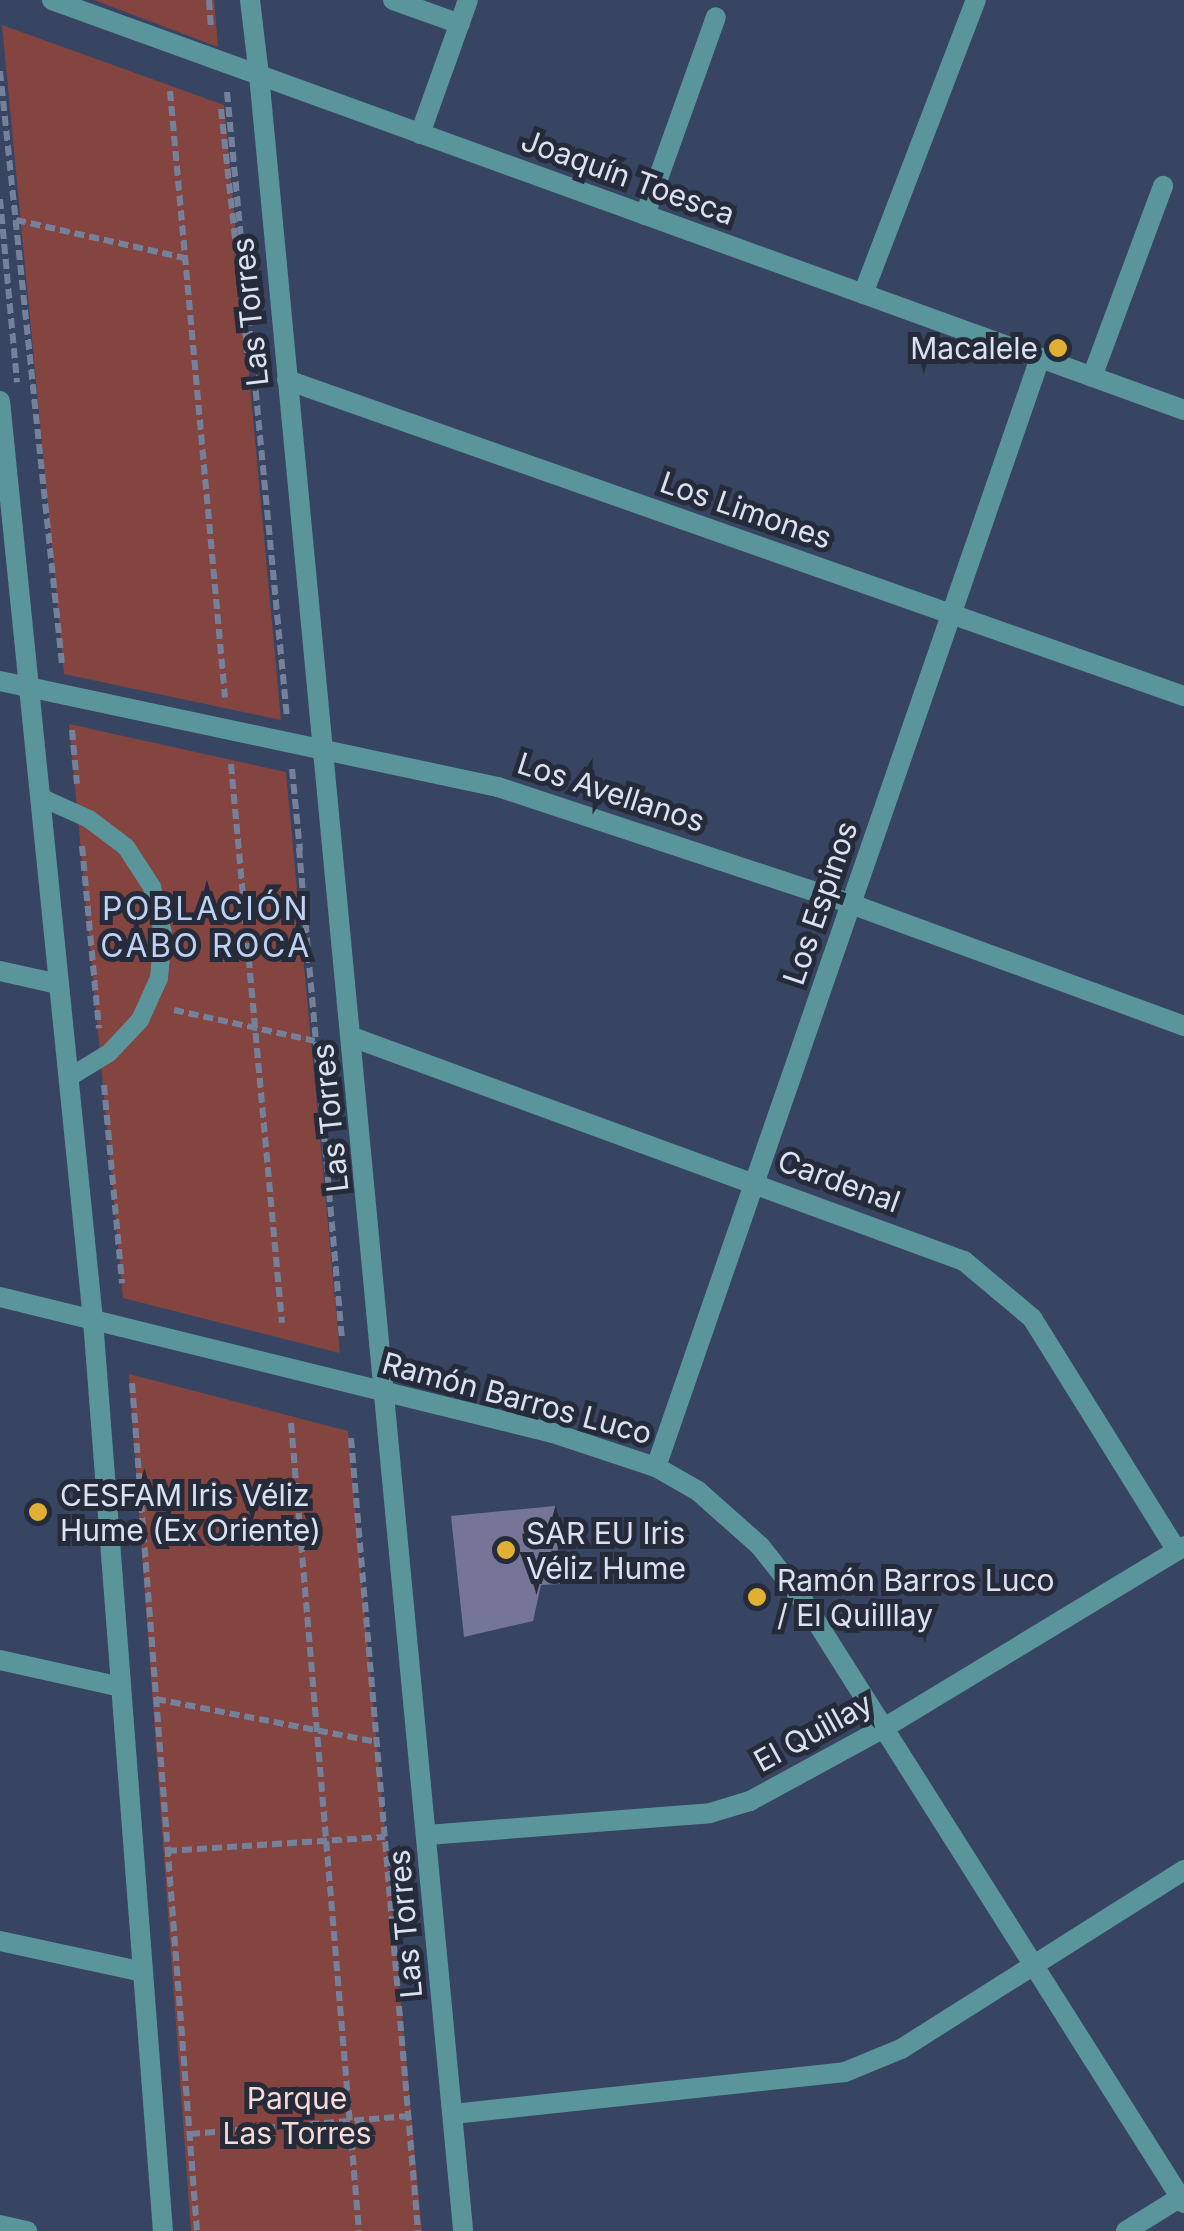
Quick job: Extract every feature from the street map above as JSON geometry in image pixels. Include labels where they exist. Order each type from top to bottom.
[{"type":"street","name":"Joaquín Toesca","points":[[52,0],[1184,410]]},
{"type":"street","name":"Las Torres","points":[[250,0],[387,1393],[463,2231]]},
{"type":"street","points":[[393,0],[460,24]]},
{"type":"street","points":[[420,134],[468,0]]},
{"type":"street","points":[[863,294],[976,0]]},
{"type":"street","points":[[645,215],[716,17]]},
{"type":"street","points":[[1092,377],[1162,186]]},
{"type":"street","name":"Los Espinos","points":[[656,1467],[1040,358]]},
{"type":"street","name":"Los Limones","points":[[287,380],[1184,696]]},
{"type":"street","points":[[0,401],[93,1320],[162,2231]]},
{"type":"street","name":"Los Avellanos","points":[[0,681],[324,748],[547,801],[851,904],[1184,1026]]},
{"type":"street","points":[[0,972],[58,984]]},
{"type":"street","name":"Cardenal","points":[[352,1036],[936,1248],[1008,1292],[1052,1346],[1180,1548]]},
{"type":"street","name":"Ramón Barros Luco","points":[[0,1297],[553,1433],[656,1467],[698,1491],[760,1546],[884,1728],[1183,2199]]},
{"type":"street","name":"El Quillay","points":[[427,1835],[710,1813],[750,1801],[884,1728],[1180,1548]]},
{"type":"street","points":[[0,1660],[121,1687]]},
{"type":"street","points":[[452,2114],[780,2084],[845,2072],[901,2049],[1184,1870]]},
{"type":"street","points":[[0,1941],[142,1972]]},
{"type":"street","points":[[1126,2231],[1183,2199]]},
{"type":"street","points":[[0,2225],[27,2231]]},
{"type":"lane","points":[[40,797],[80,815],[126,848],[152,887],[162,956],[149,1004],[126,1038],[68,1078]]},
{"type":"path","points":[[208,0],[212,32]]},
{"type":"path","points":[[0,71],[62,664]]},
{"type":"path","points":[[170,91],[225,698]]},
{"type":"path","points":[[221,109],[286,712]]},
{"type":"path","points":[[16,220],[186,258]]},
{"type":"path","points":[[72,730],[122,1283]]},
{"type":"path","points":[[231,764],[282,1324]]},
{"type":"path","points":[[293,776],[342,1338]]},
{"type":"path","points":[[149,1004],[316,1041]]},
{"type":"path","points":[[132,1383],[197,2231]]},
{"type":"path","points":[[290,1423],[359,2231]]},
{"type":"path","points":[[352,1438],[418,2231]]},
{"type":"path","points":[[156,1700],[377,1742]]},
{"type":"path","points":[[168,1851],[385,1837]]},
{"type":"path","points":[[190,2134],[408,2116]]},
{"type":"green space","points":[[94,0],[214,0],[218,47]]},
{"type":"green space","points":[[2,25],[224,105],[281,720],[64,674]]},
{"type":"green space","points":[[69,724],[286,772],[340,1353],[123,1298]]},
{"type":"green space","name":"Parque Las Torres","points":[[129,1374],[348,1431],[422,2231],[191,2231]]},
{"type":"building","name":"SAR EU Iris Véliz Hume","points":[[555,1506],[560,1584],[541,1585],[533,1621],[464,1637],[451,1516]]},
{"type":"place","name":"Macalele","points":[[1058,348]]},
{"type":"place","name":"CESFAM Iris Véliz Hume (Ex Oriente)","points":[[38,1512]]},
{"type":"place","name":"SAR EU Iris Véliz Hume","points":[[506,1550]]},
{"type":"place","name":"Ramón Barros Luco / El Quilllay","points":[[757,1597]]},
{"type":"district","name":"POBLACIÓN CABO ROCA","points":[[206,928]]}]
